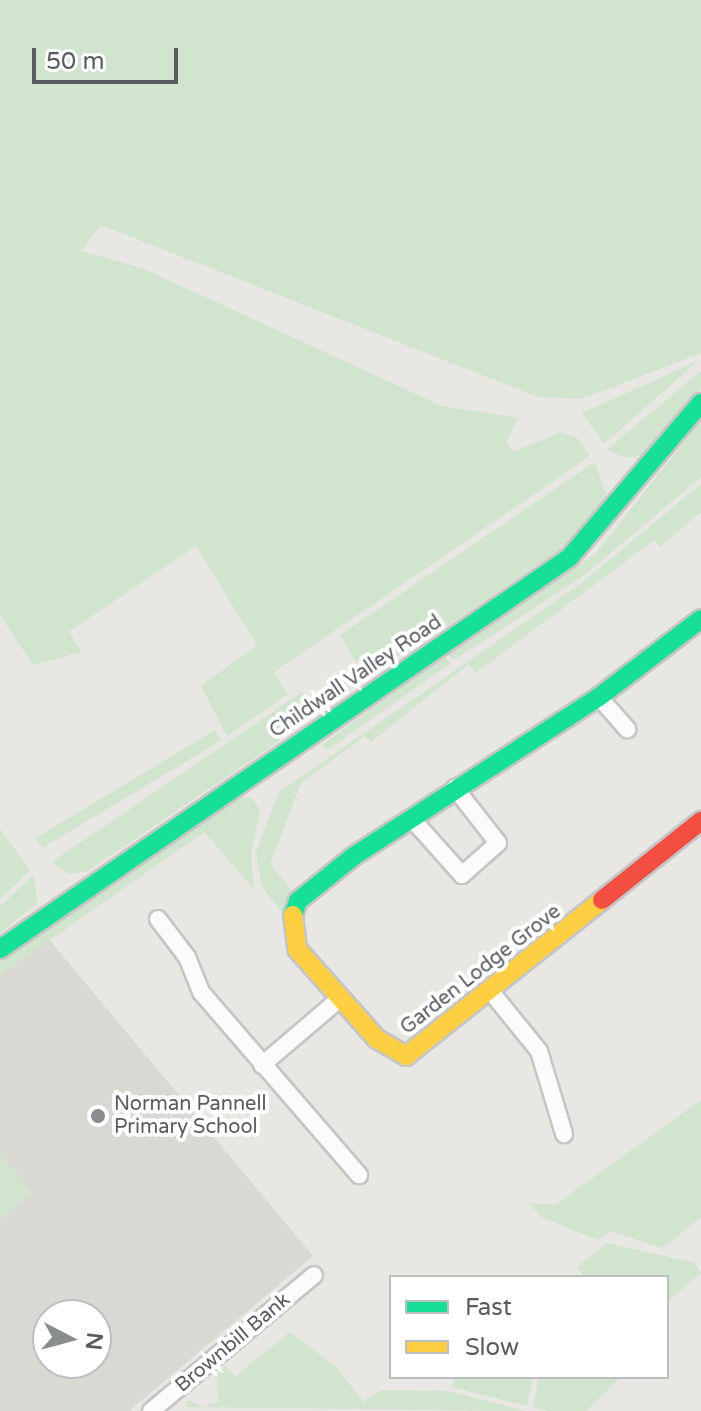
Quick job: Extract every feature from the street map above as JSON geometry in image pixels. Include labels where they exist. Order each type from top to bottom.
[{"type":"street","name":"Childwall Valley Road","points":[[0,949],[569,558],[701,403]]},
{"type":"street","name":"Garden Lodge Grove","points":[[701,619],[599,697],[455,788],[298,901],[291,920],[297,949],[338,1000],[377,1039],[406,1056],[492,993],[701,821]]},
{"type":"street","points":[[599,697],[627,729]]},
{"type":"street","points":[[412,819],[462,875],[498,843],[455,788]]},
{"type":"street","points":[[158,919],[187,957],[201,992],[359,1175]]},
{"type":"street","points":[[492,993],[539,1051],[564,1134]]},
{"type":"street","points":[[262,1065],[338,1000]]},
{"type":"street","name":"Brownbill Bank","points":[[151,1411],[314,1275]]},
{"type":"shaded area","name":"Norman Pannell Primary School","points":[[47,937],[313,1256],[129,1411],[0,1411],[0,975]]},
{"type":"green space","points":[[0,0],[701,0],[701,353],[582,399],[538,397],[101,225],[81,251],[142,268],[442,406],[518,418],[506,443],[513,452],[561,432],[576,437],[590,456],[274,672],[288,694],[227,736],[201,686],[257,645],[196,546],[69,631],[81,652],[33,665],[0,615]]},
{"type":"green space","points":[[698,361],[604,444],[582,413]]},
{"type":"green space","points":[[701,371],[701,388],[645,455],[625,458],[607,449]]},
{"type":"green space","points":[[701,421],[701,477],[582,577],[454,660],[447,654],[596,553]]},
{"type":"green space","points":[[595,462],[607,498],[562,548],[405,655],[355,661],[340,635]]},
{"type":"green space","points":[[701,484],[701,512],[660,547],[654,540],[476,673],[469,664],[371,742],[365,736],[301,783],[270,864],[294,893],[281,912],[261,885],[256,852],[279,792],[583,582]]},
{"type":"green space","points":[[444,656],[451,663],[327,750],[322,745]]},
{"type":"green space","points":[[302,692],[312,709],[275,744],[88,871],[68,874],[52,862]]},
{"type":"green space","points":[[215,730],[221,740],[42,848],[36,838]]},
{"type":"green space","points":[[238,797],[252,798],[260,810],[251,854],[254,889],[204,832],[0,975],[0,962]]},
{"type":"green space","points":[[0,829],[30,870],[0,899]]},
{"type":"green space","points":[[34,875],[37,903],[0,933],[0,906]]},
{"type":"green space","points":[[701,1100],[701,1217],[662,1248],[610,1231],[598,1240],[541,1217],[529,1203],[555,1205]]},
{"type":"green space","points":[[0,1156],[32,1192],[0,1219]]},
{"type":"green space","points":[[607,1243],[695,1263],[701,1273],[669,1300],[669,1275],[583,1275],[577,1267]]},
{"type":"green space","points":[[290,1332],[336,1367],[364,1402],[381,1390],[447,1391],[526,1411],[186,1407],[188,1400],[203,1407],[219,1401],[216,1375],[225,1366],[235,1377]]},
{"type":"green space","points":[[454,1379],[533,1379],[527,1406],[452,1387]]},
{"type":"green space","points":[[539,1379],[619,1379],[586,1411],[549,1411],[533,1407]]},
{"type":"traffic: fast","points":[[0,949],[569,558],[701,403]]},
{"type":"traffic: fast","points":[[293,915],[298,901],[354,856],[599,697],[701,619]]},
{"type":"traffic: slow","points":[[293,915],[297,949],[377,1039],[406,1056],[602,900]]},
{"type":"traffic: jam","points":[[602,900],[701,821]]},
{"type":"place","name":"Norman Pannell Primary School","points":[[98,1116]]}]
